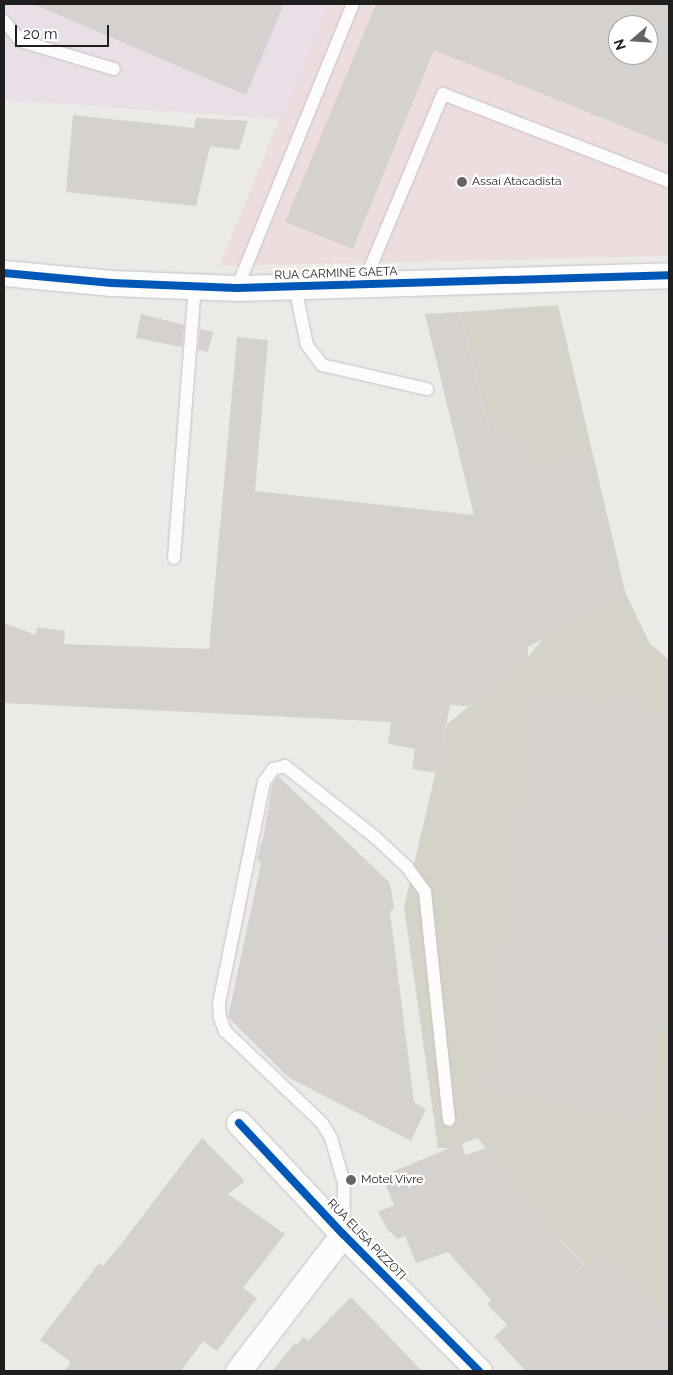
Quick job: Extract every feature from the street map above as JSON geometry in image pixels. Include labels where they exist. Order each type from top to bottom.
[{"type":"street","name":"RUA CARMINE GAETA","points":[[4,272],[112,283],[237,288],[669,275]]},
{"type":"street","name":"RUA ELISA PIZZOTI","points":[[239,1122],[343,1234],[479,1371]]},
{"type":"street","points":[[238,1371],[343,1234]]},
{"type":"lane","points":[[237,288],[353,4]]},
{"type":"lane","points":[[4,20],[21,41],[114,69]]},
{"type":"lane","points":[[362,285],[443,94],[669,181]]},
{"type":"lane","points":[[174,558],[195,286]]},
{"type":"lane","points":[[295,286],[307,345],[322,365],[427,389]]},
{"type":"lane","points":[[343,1234],[344,1183],[331,1138],[322,1123],[225,1031],[220,1018],[219,1003],[264,782],[273,770],[286,766],[375,838],[407,867],[426,892],[448,1120]]},
{"type":"shaded area","points":[[4,4],[327,4],[281,119],[4,100]]},
{"type":"shaded area","name":"Assaí Atacadista","points":[[327,4],[669,4],[669,256],[219,266]]},
{"type":"shaded area","points":[[558,305],[625,592],[650,644],[669,660],[669,1355],[538,1216],[478,1138],[449,1148],[438,1148],[404,907],[447,724],[528,658],[541,640],[460,312]]},
{"type":"building","points":[[33,4],[284,4],[246,95]]},
{"type":"building","points":[[376,4],[669,4],[669,145],[434,50],[353,249],[285,222]]},
{"type":"building","points":[[73,115],[194,128],[196,118],[248,121],[239,150],[210,146],[196,206],[66,192]]},
{"type":"building","points":[[460,312],[491,438],[517,432],[523,455],[528,454],[531,467],[592,452],[625,592],[528,647],[528,658],[469,706],[450,705],[437,773],[412,769],[415,749],[388,744],[391,722],[4,703],[4,623],[36,635],[37,627],[65,631],[64,644],[209,649],[237,337],[268,340],[255,491],[474,515],[425,314]]},
{"type":"building","points":[[141,314],[184,325],[182,347],[136,338]]},
{"type":"building","points":[[200,329],[213,332],[208,352],[198,350]]},
{"type":"building","points":[[535,690],[605,705],[609,692],[640,696],[638,710],[669,715],[669,923],[645,1121],[487,1088]]},
{"type":"building","points":[[278,776],[390,883],[394,908],[390,912],[414,1102],[426,1109],[411,1141],[288,1077],[228,1017],[261,863],[257,859],[264,834],[272,785]]},
{"type":"building","points":[[202,1138],[245,1181],[228,1194],[285,1234],[243,1288],[257,1298],[217,1351],[203,1341],[181,1371],[65,1371],[71,1362],[40,1340],[99,1263],[103,1266],[122,1243]]},
{"type":"building","points":[[462,1143],[465,1155],[486,1148],[538,1216],[585,1267],[599,1251],[669,1324],[669,1371],[526,1371],[494,1337],[507,1325],[487,1304],[491,1300],[448,1252],[416,1263],[405,1236],[398,1239],[388,1230],[378,1212],[394,1205],[382,1176]]},
{"type":"building","points":[[351,1297],[422,1371],[272,1371],[295,1343],[297,1345],[303,1337],[308,1341]]},
{"type":"cycle path","points":[[4,273],[112,283],[237,288],[669,275]]},
{"type":"cycle path","points":[[239,1123],[343,1234],[479,1371]]},
{"type":"place","name":"Assaí Atacadista","points":[[462,182]]},
{"type":"place","name":"Motel Vivre","points":[[351,1180]]}]
